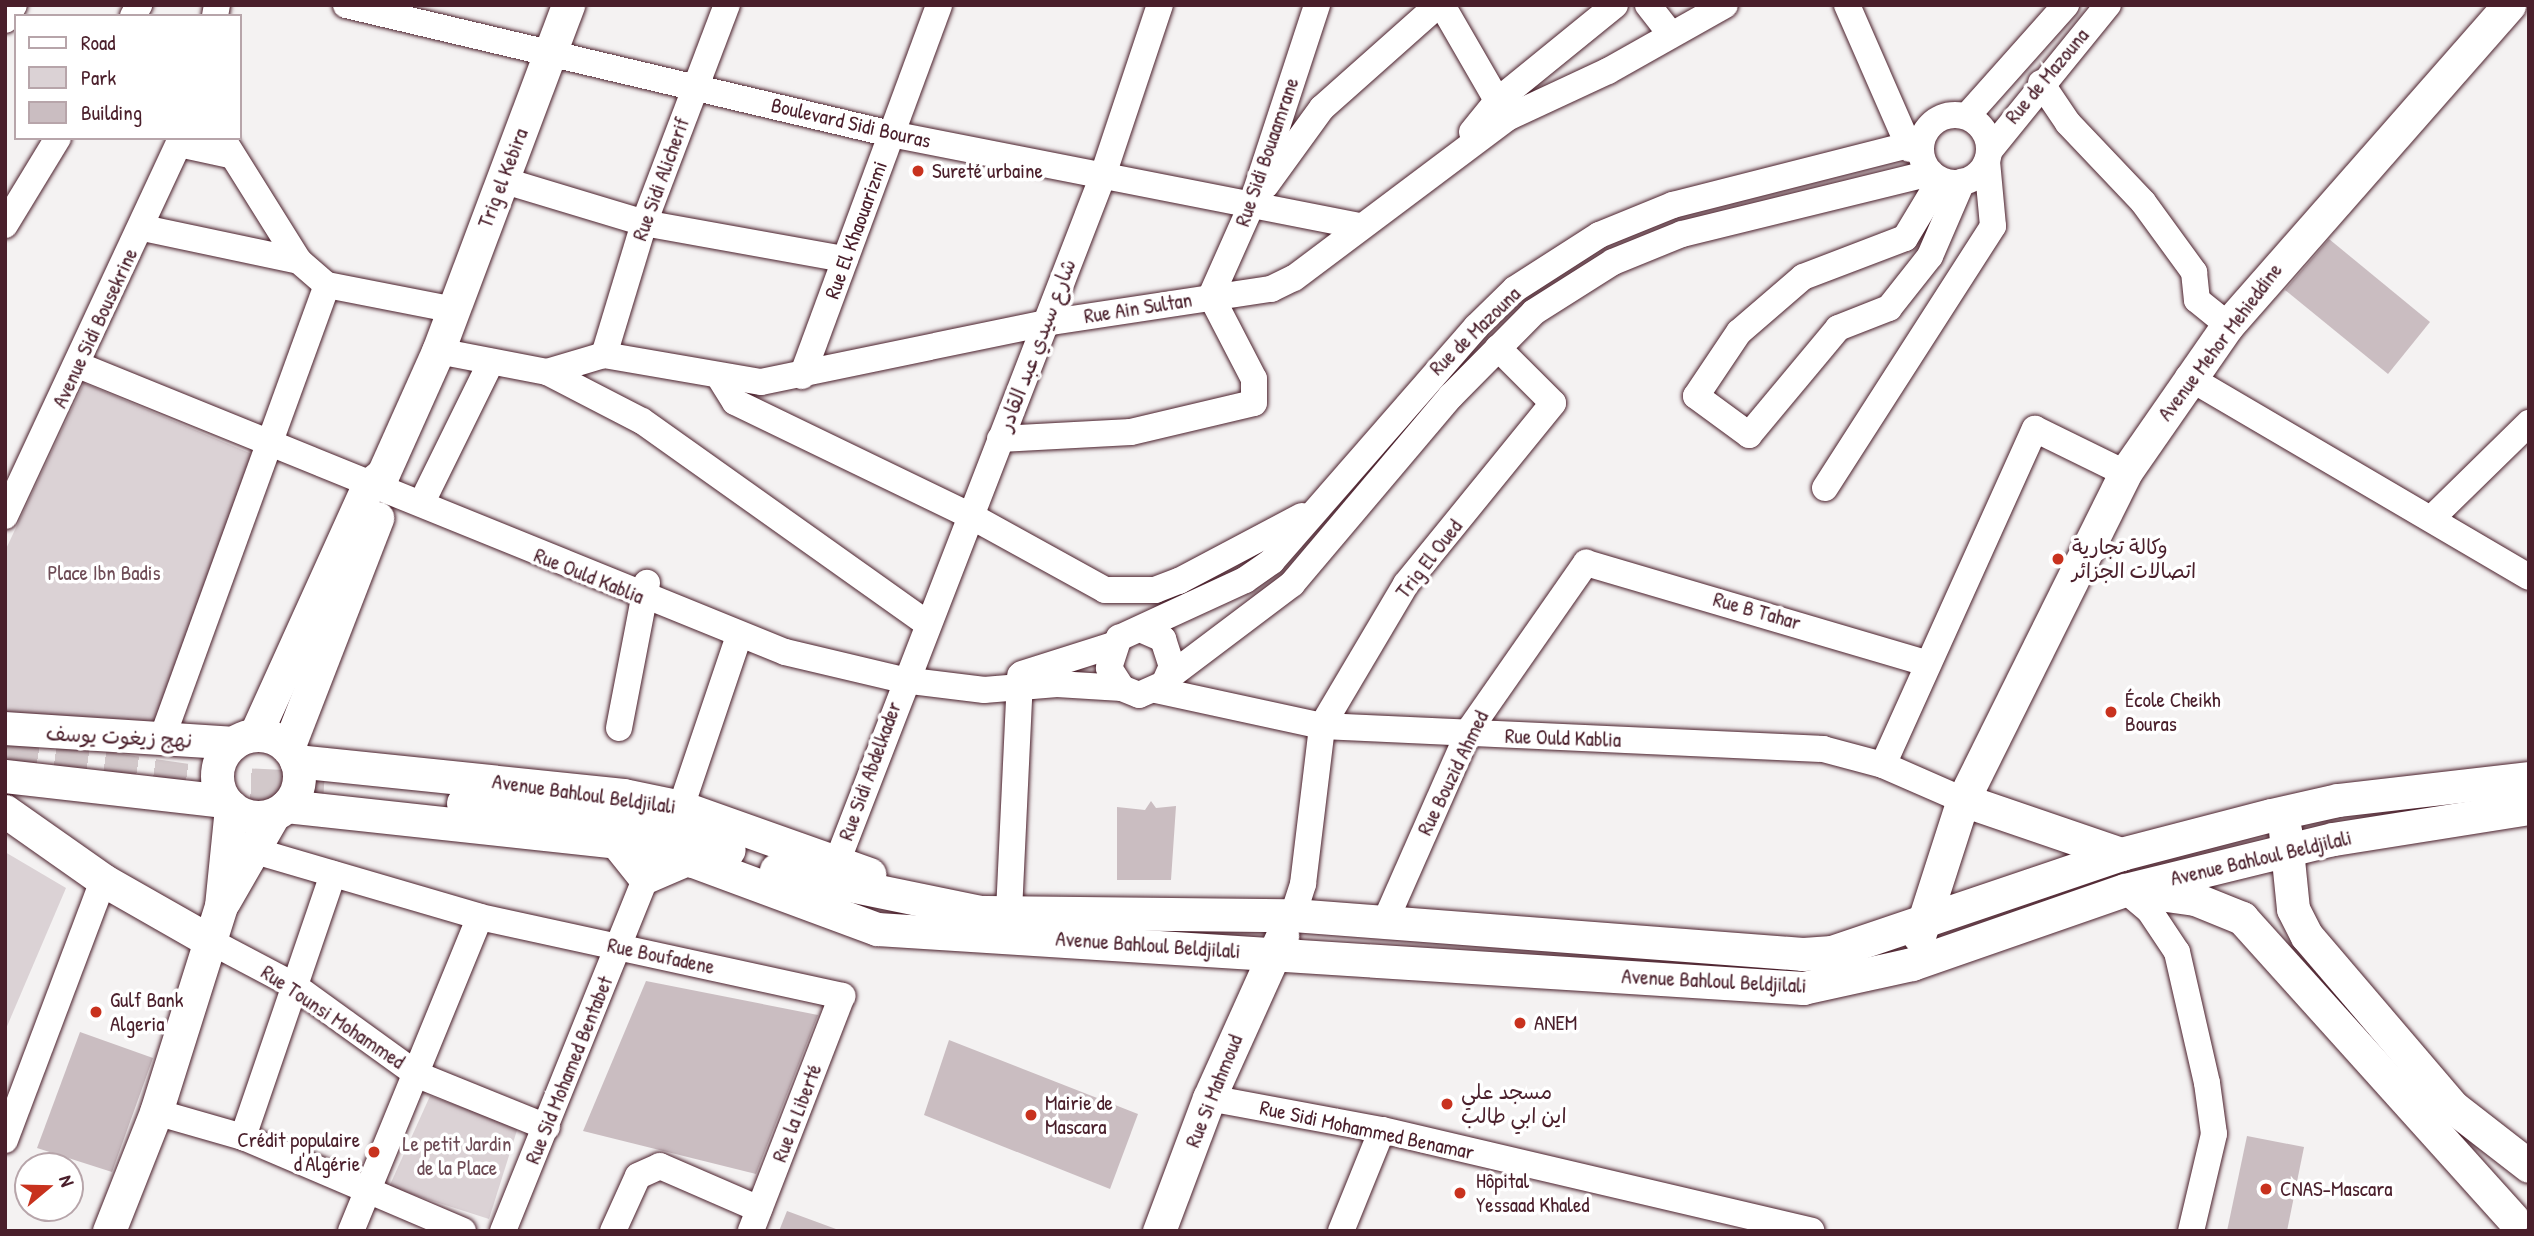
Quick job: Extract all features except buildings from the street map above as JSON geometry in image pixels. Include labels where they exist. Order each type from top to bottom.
[{"type":"main road","name":"Trig el Kebira","points":[[379,484],[438,351],[568,5]]},
{"type":"main road","name":"Avenue Mehor Mehieddine","points":[[1913,964],[1922,919],[1964,800],[2125,473],[2188,377],[2228,325],[2509,5]]},
{"type":"main road","points":[[221,906],[309,765],[305,699],[379,484]]},
{"type":"main road","points":[[109,1231],[156,1112],[221,906],[228,804],[216,776],[244,739],[379,484]]},
{"type":"main road","points":[[305,699],[309,765]]},
{"type":"main road","name":"نهج زيغوت يوسف","points":[[5,728],[161,741],[244,739],[309,765]]},
{"type":"main road","name":"Avenue Bahloul Beldjilali","points":[[309,765],[623,795],[681,807],[838,862],[983,919]]},
{"type":"main road","name":"Avenue Bahloul Beldjilali","points":[[309,765],[649,823],[776,870],[983,919],[1273,953],[1803,988],[1913,964],[2125,890],[2291,850],[2529,808]]},
{"type":"main road","points":[[5,776],[228,804]]},
{"type":"main road","name":"Avenue Bahloul Beldjilali","points":[[228,804],[251,817],[280,810],[325,806],[612,842],[693,861],[877,929],[983,919],[1293,915],[1803,954],[1832,952],[2120,853],[2271,815],[2338,800],[2529,778]]},
{"type":"main road","points":[[1964,800],[2120,853]]},
{"type":"main road","points":[[5,811],[103,880],[211,941]]},
{"type":"main road","points":[[2271,815],[2284,828],[2291,850],[2293,909],[2307,936],[2453,1108],[2529,1166]]},
{"type":"main road","points":[[2125,890],[2195,899],[2242,918],[2511,1225],[2529,1189]]},
{"type":"main road","name":"Rue Si Mahmoud","points":[[1159,1231],[1209,1098],[1273,953],[1293,915]]},
{"type":"street","points":[[5,20],[14,5]]},
{"type":"street","name":"Boulevard Sidi Bouras","points":[[346,5],[696,85],[891,134],[1102,178],[1358,226]]},
{"type":"street","name":"Rue Sidi Alicherif","points":[[604,355],[644,223],[727,5]]},
{"type":"street","name":"Rue El Khaouarizmi","points":[[802,376],[939,5]]},
{"type":"street","name":"شارع سيدي عبد القادر","points":[[907,672],[971,516],[1102,178],[1160,5]]},
{"type":"street","name":"Rue Sidi Bouaamrane","points":[[1211,296],[1251,206],[1317,5]]},
{"type":"street","points":[[1251,206],[1322,108],[1440,5],[1502,109]]},
{"type":"street","points":[[1502,109],[1615,5]]},
{"type":"street","points":[[1648,5],[1671,34]]},
{"type":"street","points":[[1502,109],[1608,71],[1725,5]]},
{"type":"street","points":[[1847,5],[1916,145],[1947,184],[1993,226]]},
{"type":"street","name":"Rue de Mazouna","points":[[1967,116],[2066,5]]},
{"type":"street","name":"Rue de Mazouna","points":[[1988,155],[2041,83],[2108,5]]},
{"type":"street","points":[[2041,83],[2067,124],[2143,202],[2194,272],[2197,300],[2228,325]]},
{"type":"street","name":"Rue Ain Sultan","points":[[438,351],[547,372],[604,355],[720,378],[761,382],[802,376],[1045,323],[1271,289],[1294,278],[1358,226],[1452,159],[1502,109]]},
{"type":"street","points":[[1825,488],[1993,226],[1988,155],[1983,129],[1967,116],[1938,118],[1916,145]]},
{"type":"street","points":[[5,225],[57,140]]},
{"type":"street","points":[[180,141],[226,147],[299,261],[327,285],[454,310]]},
{"type":"street","name":"Avenue Sidi Bousekrine","points":[[5,516],[143,228],[180,141]]},
{"type":"street","name":"Rue de Mazouna","points":[[1144,631],[1245,580],[1272,561],[1429,375],[1486,317],[1516,289],[1599,234],[1673,205],[1916,145]]},
{"type":"street","points":[[1947,184],[1930,256],[1889,308],[1838,328],[1749,435],[1696,396],[1739,332],[1803,277],[1905,238],[1947,184],[1988,155]]},
{"type":"street","points":[[502,180],[644,223],[845,259]]},
{"type":"street","name":"Rue de Mazouna","points":[[1163,683],[1292,583],[1497,348],[1534,312],[1613,262],[1682,234],[1947,184]]},
{"type":"street","points":[[143,228],[299,261]]},
{"type":"street","points":[[161,741],[327,285]]},
{"type":"street","points":[[1000,439],[1131,432],[1254,404],[1254,379],[1211,296]]},
{"type":"street","name":"Trig El Oued","points":[[1322,726],[1406,584],[1553,402],[1497,348]]},
{"type":"street","name":"Rue Ould Kablia","points":[[82,357],[274,436],[379,484],[645,590],[907,672]]},
{"type":"street","points":[[427,492],[491,362]]},
{"type":"street","points":[[547,372],[642,421],[926,624]]},
{"type":"street","points":[[2188,377],[2529,577]]},
{"type":"street","points":[[720,378],[735,402],[971,516],[1105,590],[1130,592],[1179,581],[1315,509]]},
{"type":"street","points":[[2432,518],[2529,423]]},
{"type":"street","points":[[1883,765],[1926,663],[2035,429],[2125,473]]},
{"type":"street","name":"Rue Ould Kablia","points":[[379,484],[427,492],[645,590],[739,636],[907,672],[1122,688]]},
{"type":"street","name":"Rue B Tahar","points":[[1586,563],[1926,663]]},
{"type":"street","name":"Rue Bouzid Ahmed","points":[[1384,924],[1468,734],[1586,563]]},
{"type":"street","points":[[620,728],[645,590]]},
{"type":"street","points":[[1144,631],[1168,647],[1163,683],[1139,695],[1122,688],[1109,668],[1114,645],[1127,633],[1144,631]]},
{"type":"street","points":[[681,807],[739,636]]},
{"type":"street","name":"Rue Ould Kablia","points":[[1020,682],[1114,645]]},
{"type":"street","name":"Rue Sidi Abdelkader","points":[[838,862],[907,672]]},
{"type":"street","points":[[983,919],[1020,682]]},
{"type":"street","name":"Rue Ould Kablia","points":[[1163,683],[1322,726],[1824,749],[1883,765],[1964,800]]},
{"type":"street","points":[[1293,915],[1303,884],[1322,726]]},
{"type":"street","points":[[612,842],[644,882],[693,861]]},
{"type":"street","name":"Rue Boufadene","points":[[255,851],[480,917],[842,996]]},
{"type":"street","points":[[243,1138],[293,985],[334,874]]},
{"type":"street","points":[[5,1140],[103,880]]},
{"type":"street","name":"Rue Sid Mohamed Bentabet","points":[[503,1231],[644,882]]},
{"type":"street","points":[[2125,890],[2150,910],[2177,952],[2207,1083],[2214,1134],[2191,1231]]},
{"type":"street","points":[[351,1231],[370,1192],[480,917]]},
{"type":"street","name":"Rue Tounsi Mohammed","points":[[211,941],[293,985],[418,1075],[547,1127]]},
{"type":"street","name":"Rue la Liberté","points":[[755,1220],[842,996]]},
{"type":"street","name":"Rue Sidi Mohammed Benamar","points":[[1209,1098],[1382,1130],[1811,1231]]},
{"type":"street","points":[[156,1112],[243,1138],[463,1231]]},
{"type":"street","points":[[1341,1231],[1382,1130]]},
{"type":"street","points":[[613,1231],[638,1175],[660,1166],[755,1220]]},
{"type":"green space","name":"Place Ibn Badis","points":[[84,383],[252,454],[150,736],[5,722],[5,551]]},
{"type":"green space","points":[[5,852],[66,888],[5,1031]]},
{"type":"green space","name":"Le petit Jardin de la Place","points":[[430,1096],[518,1127],[489,1219],[389,1187]]},
{"type":"tunnel","points":[[5,753],[201,782],[324,788]]},
{"type":"place","name":"Sureté urbaine","points":[[918,171]]},
{"type":"place","name":"وكالة تجارية اتصالات الجزائر","points":[[2058,559]]},
{"type":"place","name":"École Cheikh Bouras","points":[[2111,712]]},
{"type":"place","name":"Gulf Bank Algeria","points":[[96,1012]]},
{"type":"place","name":"ANEM","points":[[1520,1023]]},
{"type":"place","name":"مسجد علي اين ابي طالب","points":[[1447,1104]]},
{"type":"place","name":"Mairie de Mascara","points":[[1031,1115]]},
{"type":"place","name":"Crédit populaire d'Algérie","points":[[374,1152]]},
{"type":"place","name":"CNAS-Mascara","points":[[2266,1189]]},
{"type":"place","name":"Hôpital Yessaad Khaled","points":[[1460,1193]]}]
